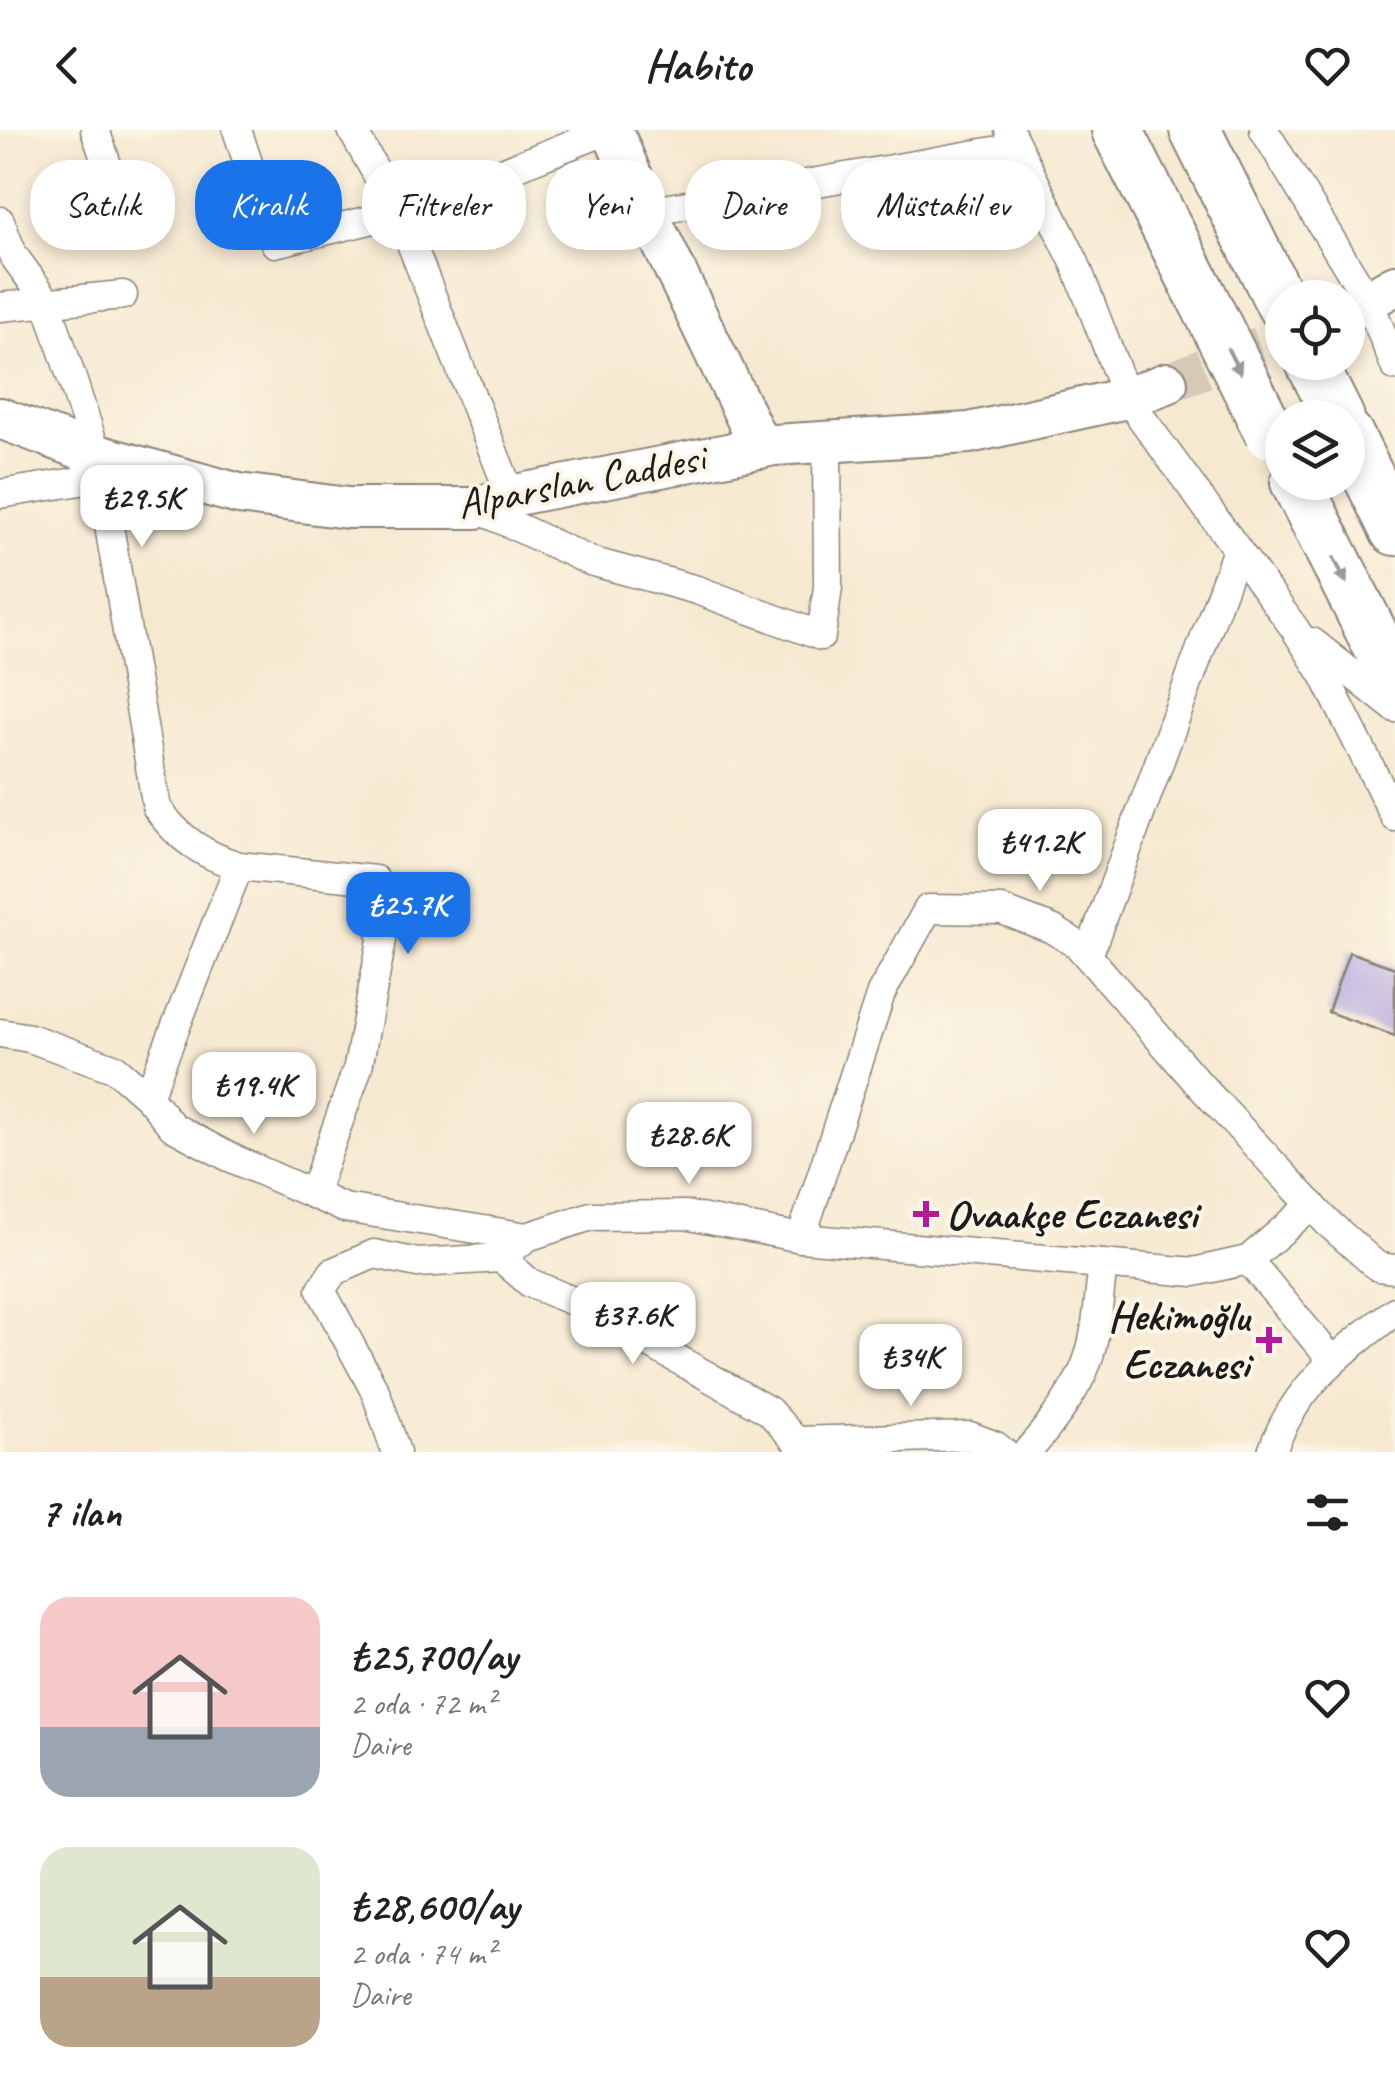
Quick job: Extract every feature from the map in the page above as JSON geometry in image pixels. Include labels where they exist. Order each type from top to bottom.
[{"type":"highway","points":[[1117,130],[1265,423]]},
{"type":"highway","points":[[1195,130],[1270,280]]},
{"type":"highway","points":[[1365,470],[1395,530]]},
{"type":"highway","points":[[1305,500],[1395,679]]},
{"type":"street","points":[[95,130],[105,160]]},
{"type":"street","points":[[237,130],[275,243],[362,222]]},
{"type":"street","points":[[352,130],[369,160]]},
{"type":"street","points":[[526,163],[610,130],[623,160]]},
{"type":"street","points":[[1264,130],[1371,300],[1395,366]]},
{"type":"street","points":[[665,208],[1013,138],[1074,263],[1128,398],[1295,629],[1324,675],[1395,817]]},
{"type":"street","points":[[0,220],[13,256],[46,300],[97,455],[157,808],[196,848],[239,866],[376,880],[382,940],[358,1067],[313,1194]]},
{"type":"street","points":[[411,250],[494,502],[590,560],[697,590],[822,636],[828,588],[827,442]]},
{"type":"street","points":[[665,250],[761,448]]},
{"type":"street","points":[[0,307],[123,295]]},
{"type":"street","name":"Alparslan Caddesi","points":[[0,418],[97,455],[239,494],[348,508],[494,502],[761,448],[968,432],[1128,398],[1167,383]]},
{"type":"street","points":[[0,494],[81,481],[97,455]]},
{"type":"street","points":[[1088,956],[1237,550]]},
{"type":"street","points":[[1295,629],[1395,708]]},
{"type":"street","points":[[148,1098],[239,866]]},
{"type":"street","points":[[801,1238],[881,993],[928,909],[1002,910],[1052,929],[1078,945],[1198,1083],[1312,1205],[1378,1267],[1395,1268]]},
{"type":"street","points":[[0,1033],[30,1038],[116,1068],[173,1127],[344,1208],[527,1238]]},
{"type":"street","points":[[396,1452],[376,1393],[320,1290],[333,1272],[374,1254],[418,1263],[501,1258],[527,1238],[592,1216],[685,1216],[801,1238],[1194,1272],[1248,1260],[1312,1205]]},
{"type":"street","points":[[501,1258],[530,1284],[582,1305],[769,1411],[799,1446],[970,1436],[1003,1452]]},
{"type":"street","points":[[1248,1260],[1332,1360]]},
{"type":"street","points":[[1028,1452],[1052,1423],[1083,1372],[1094,1332],[1103,1264]]},
{"type":"street","points":[[1272,1452],[1284,1418],[1332,1360],[1395,1311]]},
{"type":"building","points":[[1349,952],[1395,968],[1395,1036],[1328,1012]]},
{"type":"tunnel","points":[[1167,383],[1265,345]]},
{"type":"place","name":"Ovaakçe Eczanesi","points":[[926,1214]]},
{"type":"place","name":"Hekimoğlu Eczanesi","points":[[1269,1340]]}]
